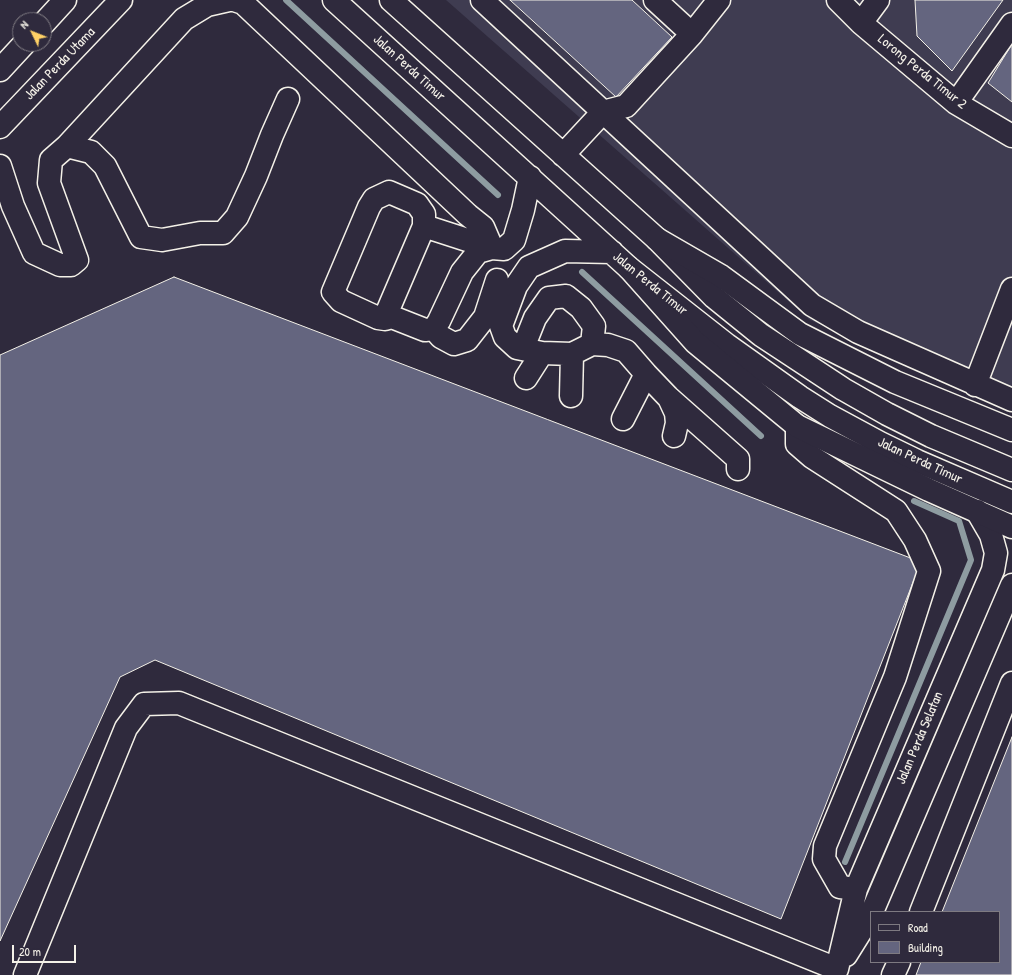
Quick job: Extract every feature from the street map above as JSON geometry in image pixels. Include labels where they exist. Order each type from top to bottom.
[{"type":"street","points":[[52,14],[65,0]]},
{"type":"street","name":"Jalan Perda Utama","points":[[0,127],[121,0]]},
{"type":"street","points":[[0,166],[13,206],[34,253],[60,265],[71,266],[77,260],[49,183],[51,160],[68,146],[184,19],[207,5],[229,0]]},
{"type":"street","points":[[234,0],[243,3],[468,215],[483,227],[492,248]]},
{"type":"street","name":"Jalan Perda Timur","points":[[334,0],[629,268],[727,345],[800,397],[830,416],[917,461],[1012,502]]},
{"type":"street","name":"Jalan Perda Timur","points":[[391,0],[657,239],[714,298],[761,335],[843,389],[931,436],[1012,470]]},
{"type":"street","points":[[482,0],[812,305],[858,332],[1012,400]]},
{"type":"street","points":[[654,0],[692,34]]},
{"type":"street","points":[[563,155],[603,112],[626,106],[692,34],[719,0]]},
{"type":"street","name":"Lorong Perda Timur 2","points":[[838,0],[861,23],[956,103],[1012,136]]},
{"type":"street","points":[[861,23],[878,0]]},
{"type":"street","points":[[956,103],[1012,24]]},
{"type":"street","points":[[0,70],[17,52]]},
{"type":"street","points":[[68,146],[91,152],[105,166],[141,237],[162,240],[200,233],[223,233],[237,217],[288,99]]},
{"type":"street","points":[[424,226],[492,248],[504,249],[514,240],[523,210],[530,177]]},
{"type":"street","points":[[392,317],[388,310],[424,226],[424,214],[417,204],[389,192],[374,199],[369,207],[333,292],[341,301],[378,318],[385,319],[392,317],[425,330],[434,328],[439,321],[462,272],[478,252],[492,248]]},
{"type":"street","points":[[523,210],[554,199]]},
{"type":"street","points":[[565,252],[580,223]]},
{"type":"street","points":[[657,239],[721,276],[800,334],[895,382],[1012,430]]},
{"type":"street","points":[[612,252],[565,252],[529,267],[516,286],[501,326],[505,337],[517,348],[535,351],[572,354],[592,344],[608,345],[626,351],[668,397],[738,459],[738,469]]},
{"type":"street","points":[[629,268],[695,342],[797,426],[929,490],[1012,527]]},
{"type":"street","points":[[434,328],[441,337],[454,344],[467,340],[485,317],[497,280]]},
{"type":"street","points":[[976,384],[1012,289]]},
{"type":"street","points":[[535,351],[525,343],[536,318],[549,298],[566,296],[581,308],[594,326],[592,344]]},
{"type":"street","points":[[526,378],[535,351]]},
{"type":"street","points":[[571,396],[572,354]]},
{"type":"street","points":[[623,419],[646,374]]},
{"type":"street","points":[[668,397],[676,414],[677,423],[674,436]]},
{"type":"street","points":[[797,426],[797,444],[812,457],[896,511],[915,540],[929,571],[895,677],[825,846],[824,858],[840,887],[856,889]]},
{"type":"street","name":"Jalan Perda Selatan","points":[[835,972],[856,889],[993,570],[996,553],[991,535],[977,511]]},
{"type":"street","name":"Jalan Perda Selatan","points":[[874,911],[1012,585]]},
{"type":"street","points":[[921,911],[1012,682]]},
{"type":"street","points":[[24,975],[126,728],[144,704],[179,703],[835,972]]},
{"type":"street","name":"Jalan Perda Selatan","points":[[835,972],[870,919]]},
{"type":"street","points":[[893,975],[899,963]]},
{"type":"shaded area","points":[[446,0],[1012,0],[1012,408],[810,320]]},
{"type":"building","points":[[510,0],[632,0],[672,37],[616,97]]},
{"type":"building","points":[[915,0],[1003,0],[952,71],[917,36]]},
{"type":"building","points":[[1012,44],[1012,102],[988,83]]},
{"type":"building","points":[[174,277],[921,562],[781,919],[155,660],[120,677],[0,941],[0,355]]},
{"type":"building","points":[[1012,737],[1012,975],[916,975],[921,963],[1000,963],[1000,911],[942,911]]},
{"type":"waterway","points":[[286,0],[498,195]]},
{"type":"waterway","points":[[582,272],[761,436]]},
{"type":"waterway","points":[[845,862],[971,560],[959,521],[914,501]]}]
